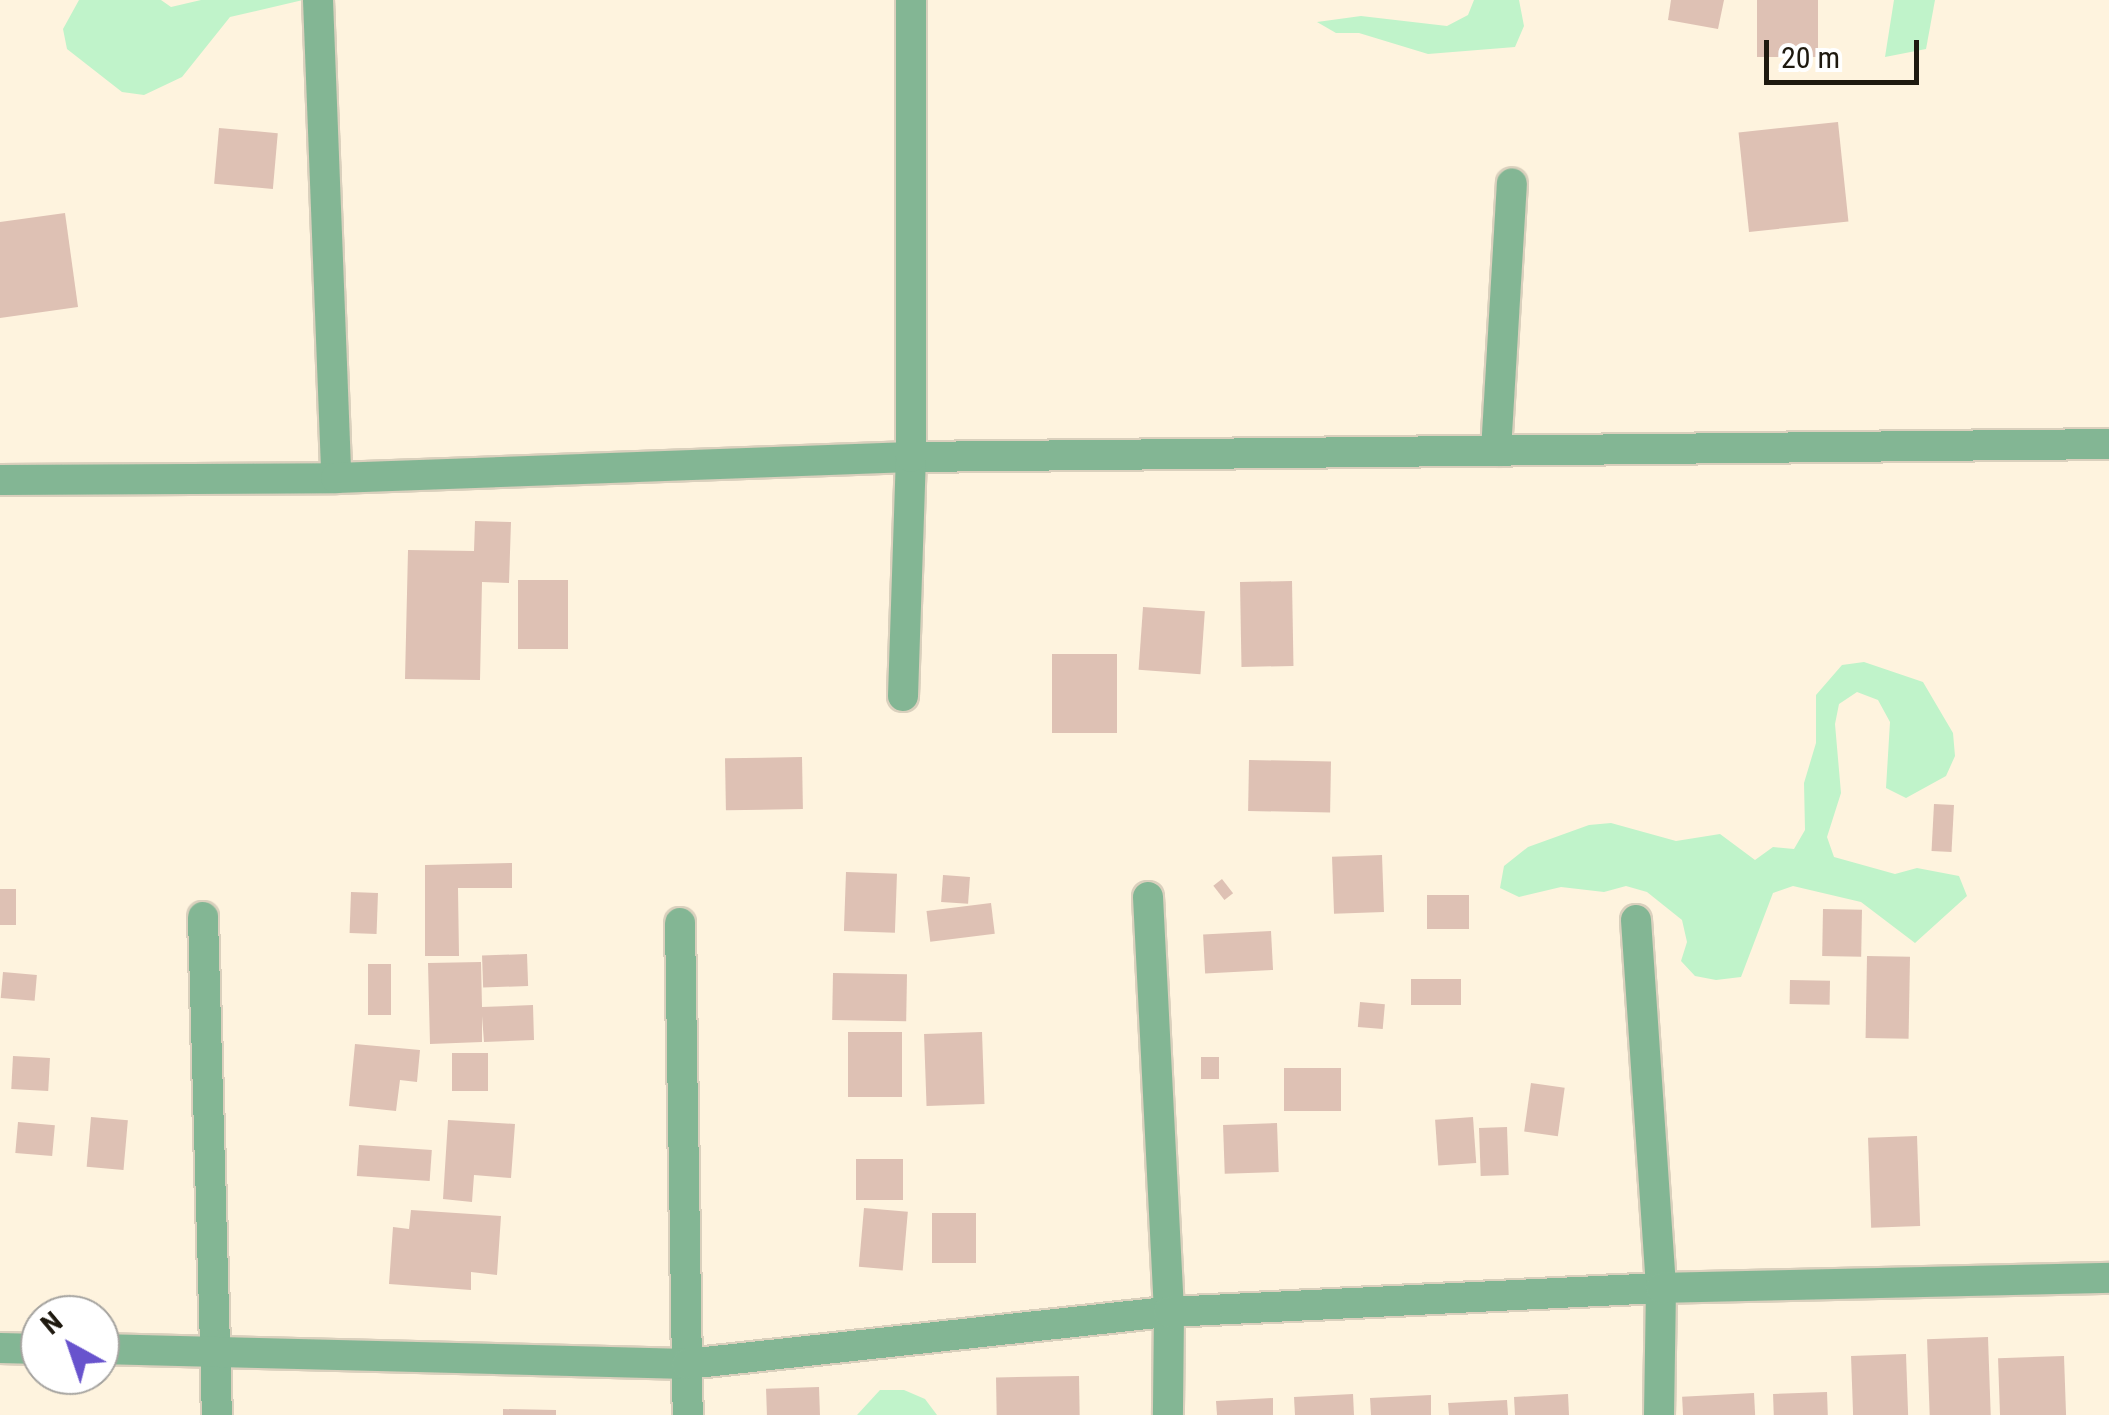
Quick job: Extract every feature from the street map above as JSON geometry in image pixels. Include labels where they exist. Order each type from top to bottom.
[{"type":"street","points":[[297,0],[318,0],[336,478]]},
{"type":"street","points":[[902,696],[911,457],[911,0]]},
{"type":"street","points":[[1496,451],[1512,183]]},
{"type":"street","points":[[0,480],[336,478],[911,457],[2109,444]]},
{"type":"street","points":[[1148,898],[1169,1312],[1168,1415]]},
{"type":"street","points":[[203,917],[217,1415]]},
{"type":"street","points":[[1636,920],[1661,1288],[1659,1415]]},
{"type":"street","points":[[680,923],[688,1415]]},
{"type":"street","points":[[120,1348],[687,1364],[1169,1312],[1661,1288],[2109,1278]]},
{"type":"green space","points":[[79,0],[161,0],[171,7],[201,0],[303,0],[230,17],[182,77],[144,95],[122,92],[67,49],[63,29]]},
{"type":"green space","points":[[1474,0],[1519,0],[1524,26],[1515,47],[1428,54],[1359,33],[1336,33],[1317,22],[1361,16],[1447,26],[1468,15]]},
{"type":"green space","points":[[1894,0],[1935,0],[1926,49],[1885,57]]},
{"type":"green space","points":[[1864,662],[1923,682],[1953,733],[1955,756],[1946,776],[1906,798],[1886,788],[1890,722],[1878,700],[1857,692],[1839,704],[1835,724],[1841,793],[1827,837],[1834,857],[1895,874],[1917,868],[1959,876],[1967,896],[1915,943],[1861,902],[1793,886],[1773,893],[1741,977],[1716,980],[1695,976],[1681,961],[1687,942],[1682,920],[1647,892],[1626,886],[1604,892],[1561,887],[1519,897],[1500,888],[1504,866],[1528,847],[1589,825],[1611,823],[1676,841],[1720,834],[1755,860],[1773,847],[1794,849],[1805,830],[1804,783],[1816,743],[1816,695],[1842,665]]},
{"type":"green space","points":[[880,1390],[904,1390],[925,1399],[937,1415],[857,1415]]},
{"type":"building","points":[[1671,0],[1724,0],[1718,29],[1668,20]]},
{"type":"building","points":[[1757,0],[1818,0],[1818,57],[1757,57]]},
{"type":"building","points":[[1838,122],[1848,221],[1749,232],[1739,132]]},
{"type":"building","points":[[219,128],[278,133],[273,189],[214,184]]},
{"type":"building","points":[[65,213],[78,307],[0,318],[0,222]]},
{"type":"building","points":[[475,521],[511,522],[509,583],[482,582],[480,680],[405,679],[408,550],[474,551]]},
{"type":"building","points":[[518,580],[568,580],[568,649],[518,649]]},
{"type":"building","points":[[1292,581],[1293,666],[1241,667],[1240,582]]},
{"type":"building","points":[[1143,607],[1205,611],[1200,674],[1139,670]]},
{"type":"building","points":[[1052,654],[1117,654],[1117,733],[1052,733]]},
{"type":"building","points":[[802,757],[803,809],[726,810],[725,758]]},
{"type":"building","points":[[1249,760],[1331,761],[1330,812],[1248,811]]},
{"type":"building","points":[[1934,804],[1954,805],[1952,852],[1932,851]]},
{"type":"building","points":[[1382,855],[1384,912],[1334,914],[1332,857]]},
{"type":"building","points":[[512,863],[512,888],[458,888],[459,956],[425,956],[425,865]]},
{"type":"building","points":[[846,872],[897,874],[895,933],[844,931]]},
{"type":"building","points":[[943,875],[970,877],[968,904],[941,902]]},
{"type":"building","points":[[1222,879],[1233,893],[1224,900],[1213,886]]},
{"type":"building","points":[[0,889],[16,889],[16,925],[0,925]]},
{"type":"building","points":[[351,892],[378,893],[377,934],[350,933]]},
{"type":"building","points":[[1427,895],[1469,895],[1469,929],[1427,929]]},
{"type":"building","points":[[991,903],[995,934],[930,942],[926,911]]},
{"type":"building","points":[[1823,909],[1862,910],[1861,957],[1822,956]]},
{"type":"building","points":[[1271,931],[1273,970],[1205,974],[1203,935]]},
{"type":"building","points":[[527,954],[528,986],[483,988],[482,956]]},
{"type":"building","points":[[1867,956],[1910,957],[1909,1039],[1866,1038]]},
{"type":"building","points":[[481,962],[482,1007],[533,1005],[534,1040],[484,1042],[482,1016],[482,1042],[430,1044],[428,963]]},
{"type":"building","points":[[368,964],[391,964],[391,1015],[368,1015]]},
{"type":"building","points":[[3,972],[37,975],[35,1001],[1,998]]},
{"type":"building","points":[[833,973],[907,974],[906,1021],[832,1020]]},
{"type":"building","points":[[1411,979],[1461,979],[1461,1005],[1411,1005]]},
{"type":"building","points":[[1790,980],[1830,981],[1830,1005],[1790,1004]]},
{"type":"building","points":[[1360,1002],[1385,1004],[1383,1029],[1358,1027]]},
{"type":"building","points":[[848,1032],[902,1032],[902,1097],[848,1097]]},
{"type":"building","points":[[982,1032],[985,1104],[927,1106],[924,1034]]},
{"type":"building","points":[[355,1044],[420,1050],[417,1082],[400,1080],[396,1111],[349,1106]]},
{"type":"building","points":[[452,1053],[488,1053],[488,1091],[452,1091]]},
{"type":"building","points":[[13,1056],[50,1058],[48,1091],[11,1089]]},
{"type":"building","points":[[1201,1057],[1219,1057],[1219,1079],[1201,1079]]},
{"type":"building","points":[[1284,1068],[1341,1068],[1341,1111],[1284,1111]]},
{"type":"building","points":[[1531,1083],[1565,1088],[1558,1136],[1524,1132]]},
{"type":"building","points":[[91,1117],[128,1120],[124,1170],[87,1167]]},
{"type":"building","points":[[1473,1117],[1476,1163],[1438,1166],[1435,1120]]},
{"type":"building","points":[[448,1120],[515,1124],[511,1178],[474,1175],[472,1202],[443,1199]]},
{"type":"building","points":[[18,1122],[55,1125],[52,1156],[15,1153]]},
{"type":"building","points":[[1277,1123],[1279,1172],[1225,1174],[1223,1125]]},
{"type":"building","points":[[1507,1127],[1509,1175],[1481,1176],[1479,1128]]},
{"type":"building","points":[[1917,1136],[1920,1226],[1871,1228],[1868,1138]]},
{"type":"building","points":[[359,1145],[432,1150],[430,1181],[357,1176]]},
{"type":"building","points":[[856,1159],[903,1159],[903,1200],[856,1200]]},
{"type":"building","points":[[864,1208],[908,1212],[903,1271],[859,1267]]},
{"type":"building","points":[[411,1210],[501,1216],[497,1275],[471,1272],[471,1290],[389,1284],[393,1227],[409,1229]]},
{"type":"building","points":[[932,1213],[976,1213],[976,1263],[932,1263]]},
{"type":"building","points":[[1988,1337],[1991,1415],[1930,1415],[1927,1339]]},
{"type":"building","points":[[1906,1354],[1908,1415],[1853,1415],[1851,1356]]},
{"type":"building","points":[[2064,1356],[2066,1415],[2000,1415],[1998,1358]]},
{"type":"building","points":[[1079,1376],[1080,1415],[997,1415],[996,1377]]},
{"type":"building","points":[[819,1387],[820,1415],[767,1415],[766,1389]]},
{"type":"building","points":[[1827,1392],[1828,1415],[1774,1415],[1773,1394]]},
{"type":"building","points":[[1754,1393],[1755,1415],[1683,1415],[1682,1397]]},
{"type":"building","points":[[1353,1394],[1354,1415],[1295,1415],[1294,1397]]},
{"type":"building","points":[[1568,1394],[1569,1415],[1515,1415],[1514,1397]]},
{"type":"building","points":[[1431,1395],[1431,1415],[1371,1415],[1370,1398]]},
{"type":"building","points":[[1273,1398],[1273,1415],[1217,1415],[1216,1401]]},
{"type":"building","points":[[1507,1400],[1508,1415],[1449,1415],[1448,1403]]},
{"type":"building","points":[[503,1409],[556,1410],[556,1415],[503,1415]]}]
